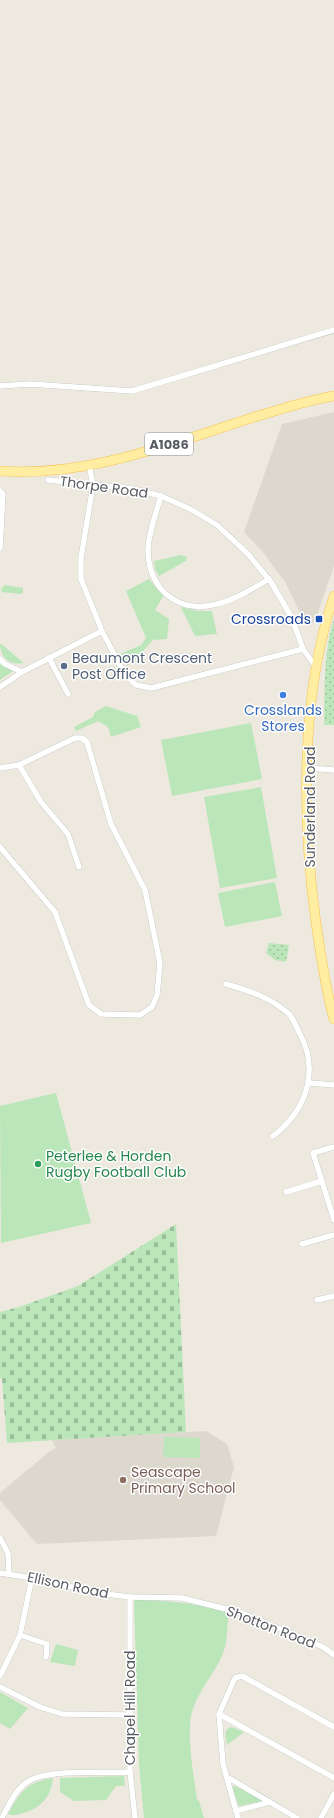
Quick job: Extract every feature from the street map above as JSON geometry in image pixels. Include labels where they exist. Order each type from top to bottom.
[{"type":"main road","name":"Thorpe Road","points":[[0,471],[31,472],[89,465],[140,453],[301,403],[334,396]]},
{"type":"main road","name":"Sunderland Road","points":[[334,596],[319,646],[308,768],[308,855],[312,897],[325,985],[334,1019]]},
{"type":"street","points":[[0,386],[30,384],[132,391],[334,330]]},
{"type":"street","points":[[89,465],[93,485],[81,558],[81,579],[102,631],[124,673],[136,685],[151,688],[303,649]]},
{"type":"street","name":"Thorpe Road","points":[[48,480],[133,489],[161,496],[190,509],[217,525],[248,554],[269,579],[292,618],[303,649],[316,668]]},
{"type":"street","points":[[0,491],[3,494],[0,548]]},
{"type":"street","points":[[161,496],[152,527],[148,550],[150,569],[158,585],[169,598],[189,606],[209,606],[230,601],[269,579]]},
{"type":"street","points":[[0,687],[22,672],[102,631]]},
{"type":"street","points":[[49,658],[68,694]]},
{"type":"street","points":[[0,659],[5,664],[22,672]]},
{"type":"street","points":[[0,768],[19,766],[75,738],[82,738],[87,742],[111,824],[145,890],[160,964],[157,995],[152,1007],[140,1016],[128,1016],[101,1014],[89,1005],[55,912],[0,847]]},
{"type":"street","points":[[19,766],[41,802],[68,834],[79,867]]},
{"type":"street","points":[[308,768],[334,770]]},
{"type":"street","points":[[226,984],[262,995],[290,1014],[307,1046],[310,1083],[299,1107],[287,1126],[273,1136]]},
{"type":"street","points":[[310,1083],[334,1085]]},
{"type":"street","points":[[334,1147],[313,1153],[334,1220]]},
{"type":"street","points":[[286,1192],[322,1181]]},
{"type":"street","points":[[302,1244],[334,1235]]},
{"type":"street","points":[[317,1300],[334,1296]]},
{"type":"street","points":[[0,1538],[8,1554],[9,1574]]},
{"type":"street","name":"Ellison Road","points":[[0,1573],[32,1578],[98,1593],[133,1597],[182,1598]]},
{"type":"street","points":[[0,1676],[20,1635],[32,1578]]},
{"type":"street","name":"Chapel Hill Road","points":[[133,1597],[130,1772],[136,1818]]},
{"type":"street","name":"Shotton Road","points":[[182,1598],[242,1613],[323,1647],[334,1655]]},
{"type":"street","points":[[20,1635],[48,1644],[46,1657]]},
{"type":"street","points":[[238,1818],[222,1764],[219,1714],[236,1678],[242,1676],[334,1727]]},
{"type":"street","points":[[0,1687],[40,1708],[62,1714],[130,1714]]},
{"type":"street","points":[[219,1714],[334,1778]]},
{"type":"street","points":[[2,1818],[15,1794],[29,1781],[47,1775],[130,1772]]},
{"type":"street","points":[[226,1777],[297,1818]]},
{"type":"street","points":[[321,1818],[334,1794]]},
{"type":"street","points":[[236,1811],[270,1802]]},
{"type":"shaded area","points":[[334,412],[334,566],[314,623],[304,621],[285,582],[262,551],[244,532],[282,424]]},
{"type":"shaded area","name":"Seascape Primary School","points":[[206,1431],[227,1444],[234,1467],[216,1536],[37,1544],[0,1500],[0,1493],[49,1452],[56,1448],[52,1440]]},
{"type":"green space","points":[[181,555],[187,557],[186,561],[159,576],[155,569],[154,561]]},
{"type":"green space","points":[[149,579],[163,596],[155,610],[169,619],[167,639],[153,640],[135,660],[127,666],[120,654],[141,645],[146,638],[126,591]]},
{"type":"green space","points":[[5,585],[23,588],[23,592],[21,594],[2,592],[1,589]]},
{"type":"green space","points":[[181,607],[197,611],[212,611],[217,634],[195,636]]},
{"type":"green space","points":[[334,619],[334,725],[324,725],[326,658],[330,632]]},
{"type":"green space","points":[[0,643],[24,663],[14,663],[6,659],[0,648]]},
{"type":"green space","points":[[0,664],[13,671],[0,680]]},
{"type":"green space","points":[[106,706],[137,716],[141,727],[111,737],[108,727],[98,721],[76,731],[74,727],[93,717],[95,712]]},
{"type":"green space","points":[[251,723],[262,779],[172,796],[161,740]]},
{"type":"green space","points":[[261,787],[277,878],[220,888],[204,797]]},
{"type":"green space","points":[[275,882],[282,916],[225,927],[218,893]]},
{"type":"green space","points":[[269,943],[289,945],[286,962],[275,960],[266,953]]},
{"type":"green space","name":"Peterlee & Horden Rugby Football Club","points":[[56,1093],[91,1223],[1,1243],[0,1106]]},
{"type":"green space","points":[[176,1224],[186,1432],[7,1443],[2,1379],[0,1378],[0,1312],[19,1307],[78,1286]]},
{"type":"green space","points":[[164,1437],[200,1438],[200,1458],[163,1457]]},
{"type":"green space","points":[[134,1600],[182,1603],[229,1613],[225,1648],[220,1661],[198,1696],[190,1721],[191,1756],[197,1800],[199,1801],[204,1818],[144,1818],[139,1765]]},
{"type":"green space","points":[[56,1644],[78,1650],[75,1666],[50,1662]]},
{"type":"green space","points":[[0,1692],[28,1708],[10,1729],[0,1723]]},
{"type":"green space","points":[[232,1727],[244,1732],[227,1745],[226,1731]]},
{"type":"green space","points":[[124,1776],[125,1786],[116,1786],[106,1800],[74,1801],[60,1792],[60,1778]]},
{"type":"green space","points":[[53,1778],[50,1791],[40,1805],[19,1814],[8,1814],[16,1800],[30,1785]]},
{"type":"green space","points":[[235,1786],[264,1801],[239,1806],[232,1787]]},
{"type":"place","name":"Crossroads","points":[[319,619]]},
{"type":"place","name":"Beaumont Crescent Post Office","points":[[64,666]]},
{"type":"place","name":"Crosslands Stores","points":[[283,695]]},
{"type":"place","name":"Peterlee & Horden Rugby Football Club","points":[[38,1164]]},
{"type":"place","name":"Seascape Primary School","points":[[123,1480]]}]
